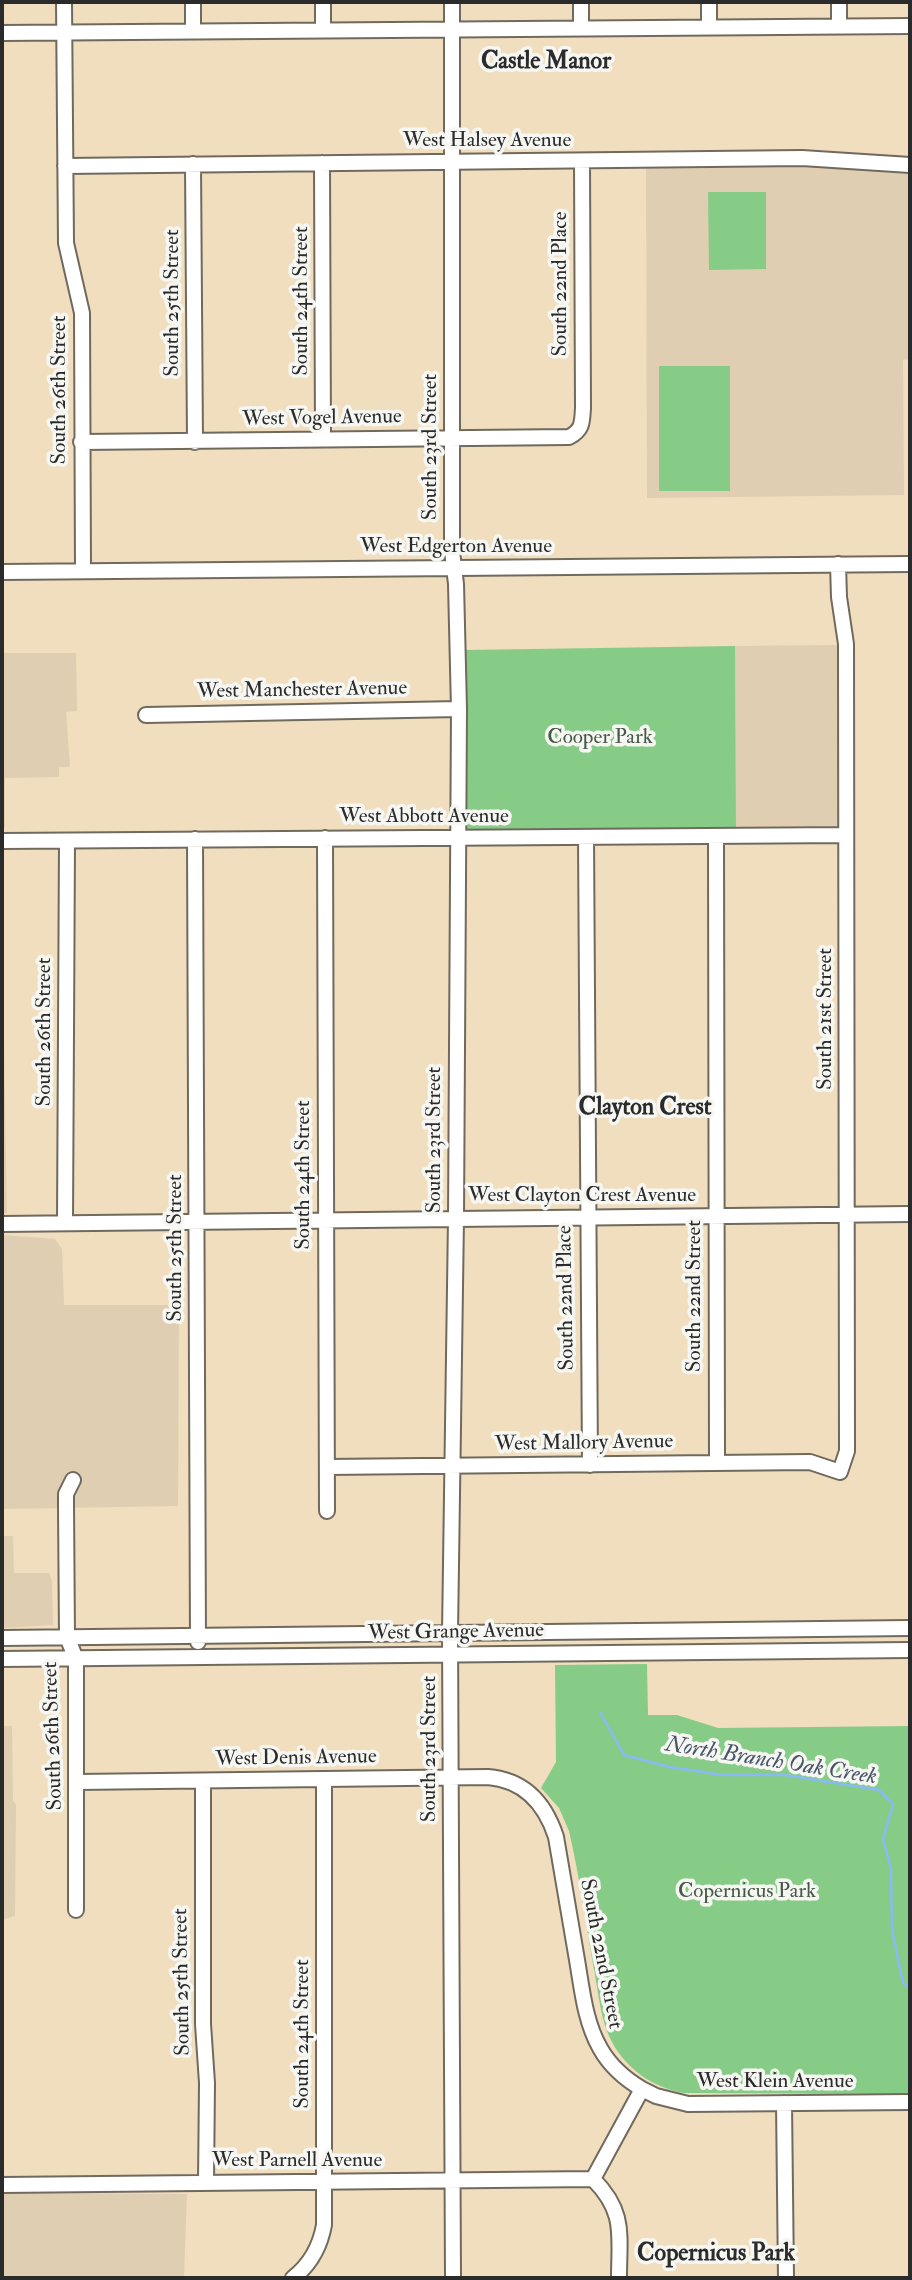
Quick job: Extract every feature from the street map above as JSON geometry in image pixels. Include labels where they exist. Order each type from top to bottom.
[{"type":"street","name":"South 26th Street","points":[[64,2],[66,243],[82,313],[82,570]]},
{"type":"street","points":[[193,2],[194,31]]},
{"type":"street","points":[[323,2],[323,30]]},
{"type":"street","name":"South 23rd Street","points":[[452,2],[451,438],[459,709],[450,1633],[453,2278]]},
{"type":"street","points":[[581,2],[581,28]]},
{"type":"street","points":[[709,2],[709,27]]},
{"type":"street","points":[[839,2],[839,26]]},
{"type":"street","points":[[2,33],[910,26]]},
{"type":"street","name":"West Halsey Avenue","points":[[65,166],[802,158],[910,165]]},
{"type":"street","name":"South 22nd Place","points":[[582,161],[583,408]]},
{"type":"street","name":"South 24th Street","points":[[322,163],[323,439]]},
{"type":"street","name":"South 25th Street","points":[[193,164],[195,442]]},
{"type":"street","name":"West Vogel Avenue","points":[[81,442],[569,437],[578,432],[582,424],[583,408]]},
{"type":"street","name":"West Edgerton Avenue","points":[[2,572],[910,564]]},
{"type":"street","name":"South 21st Street","points":[[838,565],[839,597],[846,644],[848,1214],[847,1451],[840,1472]]},
{"type":"street","name":"West Manchester Avenue","points":[[146,715],[459,709]]},
{"type":"street","name":"West Abbott Avenue","points":[[2,841],[846,835]]},
{"type":"street","name":"South 22nd Street","points":[[716,836],[717,1463]]},
{"type":"street","name":"South 22nd Place","points":[[586,837],[590,1465]]},
{"type":"street","name":"South 24th Street","points":[[325,838],[327,1511]]},
{"type":"street","name":"South 25th Street","points":[[195,839],[198,1657]]},
{"type":"street","name":"South 26th Street","points":[[65,1222],[67,841]]},
{"type":"street","name":"West Clayton Crest Avenue","points":[[2,1224],[910,1214]]},
{"type":"street","name":"West Mallory Avenue","points":[[327,1467],[810,1462],[840,1472]]},
{"type":"street","name":"South 26th Street","points":[[73,1480],[66,1494],[67,1637],[76,1659],[76,1910]]},
{"type":"street","name":"West Grange Avenue","points":[[2,1638],[910,1628]]},
{"type":"street","points":[[716,1630],[716,1651]]},
{"type":"street","points":[[506,1633],[506,1653]]},
{"type":"street","points":[[389,1654],[390,1634]]},
{"type":"street","name":"West Grange Avenue","points":[[2,1659],[910,1650]]},
{"type":"street","name":"West Denis Avenue","points":[[77,1782],[501,1778],[515,1782]]},
{"type":"street","name":"South 24th Street","points":[[293,2278],[314,2256],[324,2225],[324,1779]]},
{"type":"street","name":"South 25th Street","points":[[203,1781],[206,2182]]},
{"type":"street","name":"South 22nd Street","points":[[515,1782],[550,1816],[594,2037],[601,2052],[613,2066],[642,2089]]},
{"type":"street","points":[[619,2278],[618,2218],[605,2191],[593,2179],[642,2089]]},
{"type":"street","name":"West Klein Avenue","points":[[642,2089],[656,2096],[688,2104],[910,2102]]},
{"type":"street","points":[[784,2104],[786,2278]]},
{"type":"street","name":"West Parnell Avenue","points":[[2,2185],[593,2179]]},
{"type":"shaded area","points":[[646,167],[818,167],[910,174],[910,359],[903,360],[904,495],[647,498]]},
{"type":"shaded area","points":[[838,645],[838,826],[736,827],[735,646]]},
{"type":"shaded area","points":[[2,653],[76,653],[77,711],[66,712],[70,767],[59,767],[59,777],[5,778],[5,827],[2,827]]},
{"type":"shaded area","points":[[2,923],[7,1213],[2,1213]]},
{"type":"shaded area","points":[[2,1235],[55,1239],[62,1249],[64,1305],[179,1305],[178,1506],[2,1509]]},
{"type":"shaded area","points":[[2,1536],[13,1536],[14,1573],[49,1573],[52,1581],[53,1625],[2,1628]]},
{"type":"shaded area","points":[[2,1726],[12,1726],[13,1801],[16,1804],[15,1916],[2,1920]]},
{"type":"shaded area","points":[[2,2193],[187,2194],[184,2278],[2,2278]]},
{"type":"green space","points":[[708,192],[766,192],[766,269],[709,270]]},
{"type":"green space","points":[[659,366],[730,366],[730,491],[659,491]]},
{"type":"green space","name":"Cooper Park","points":[[735,646],[736,827],[463,830],[464,650]]},
{"type":"green space","name":"Copernicus Park","points":[[647,1664],[648,1715],[677,1715],[718,1728],[910,1726],[910,2094],[684,2093],[662,2087],[642,2076],[618,2052],[605,2026],[601,2009],[569,1831],[559,1808],[541,1788],[556,1762],[555,1665]]},
{"type":"waterway","name":"North Branch Oak Creek","points":[[600,1712],[624,1755],[669,1767],[723,1775],[785,1775],[879,1790],[893,1804],[883,1839],[891,1869],[892,1930],[903,1983],[910,1988]]},
{"type":"district","name":"Castle Manor","points":[[546,63]]},
{"type":"district","name":"Clayton Crest","points":[[645,1109]]},
{"type":"district","name":"Copernicus Park","points":[[716,2255]]}]
